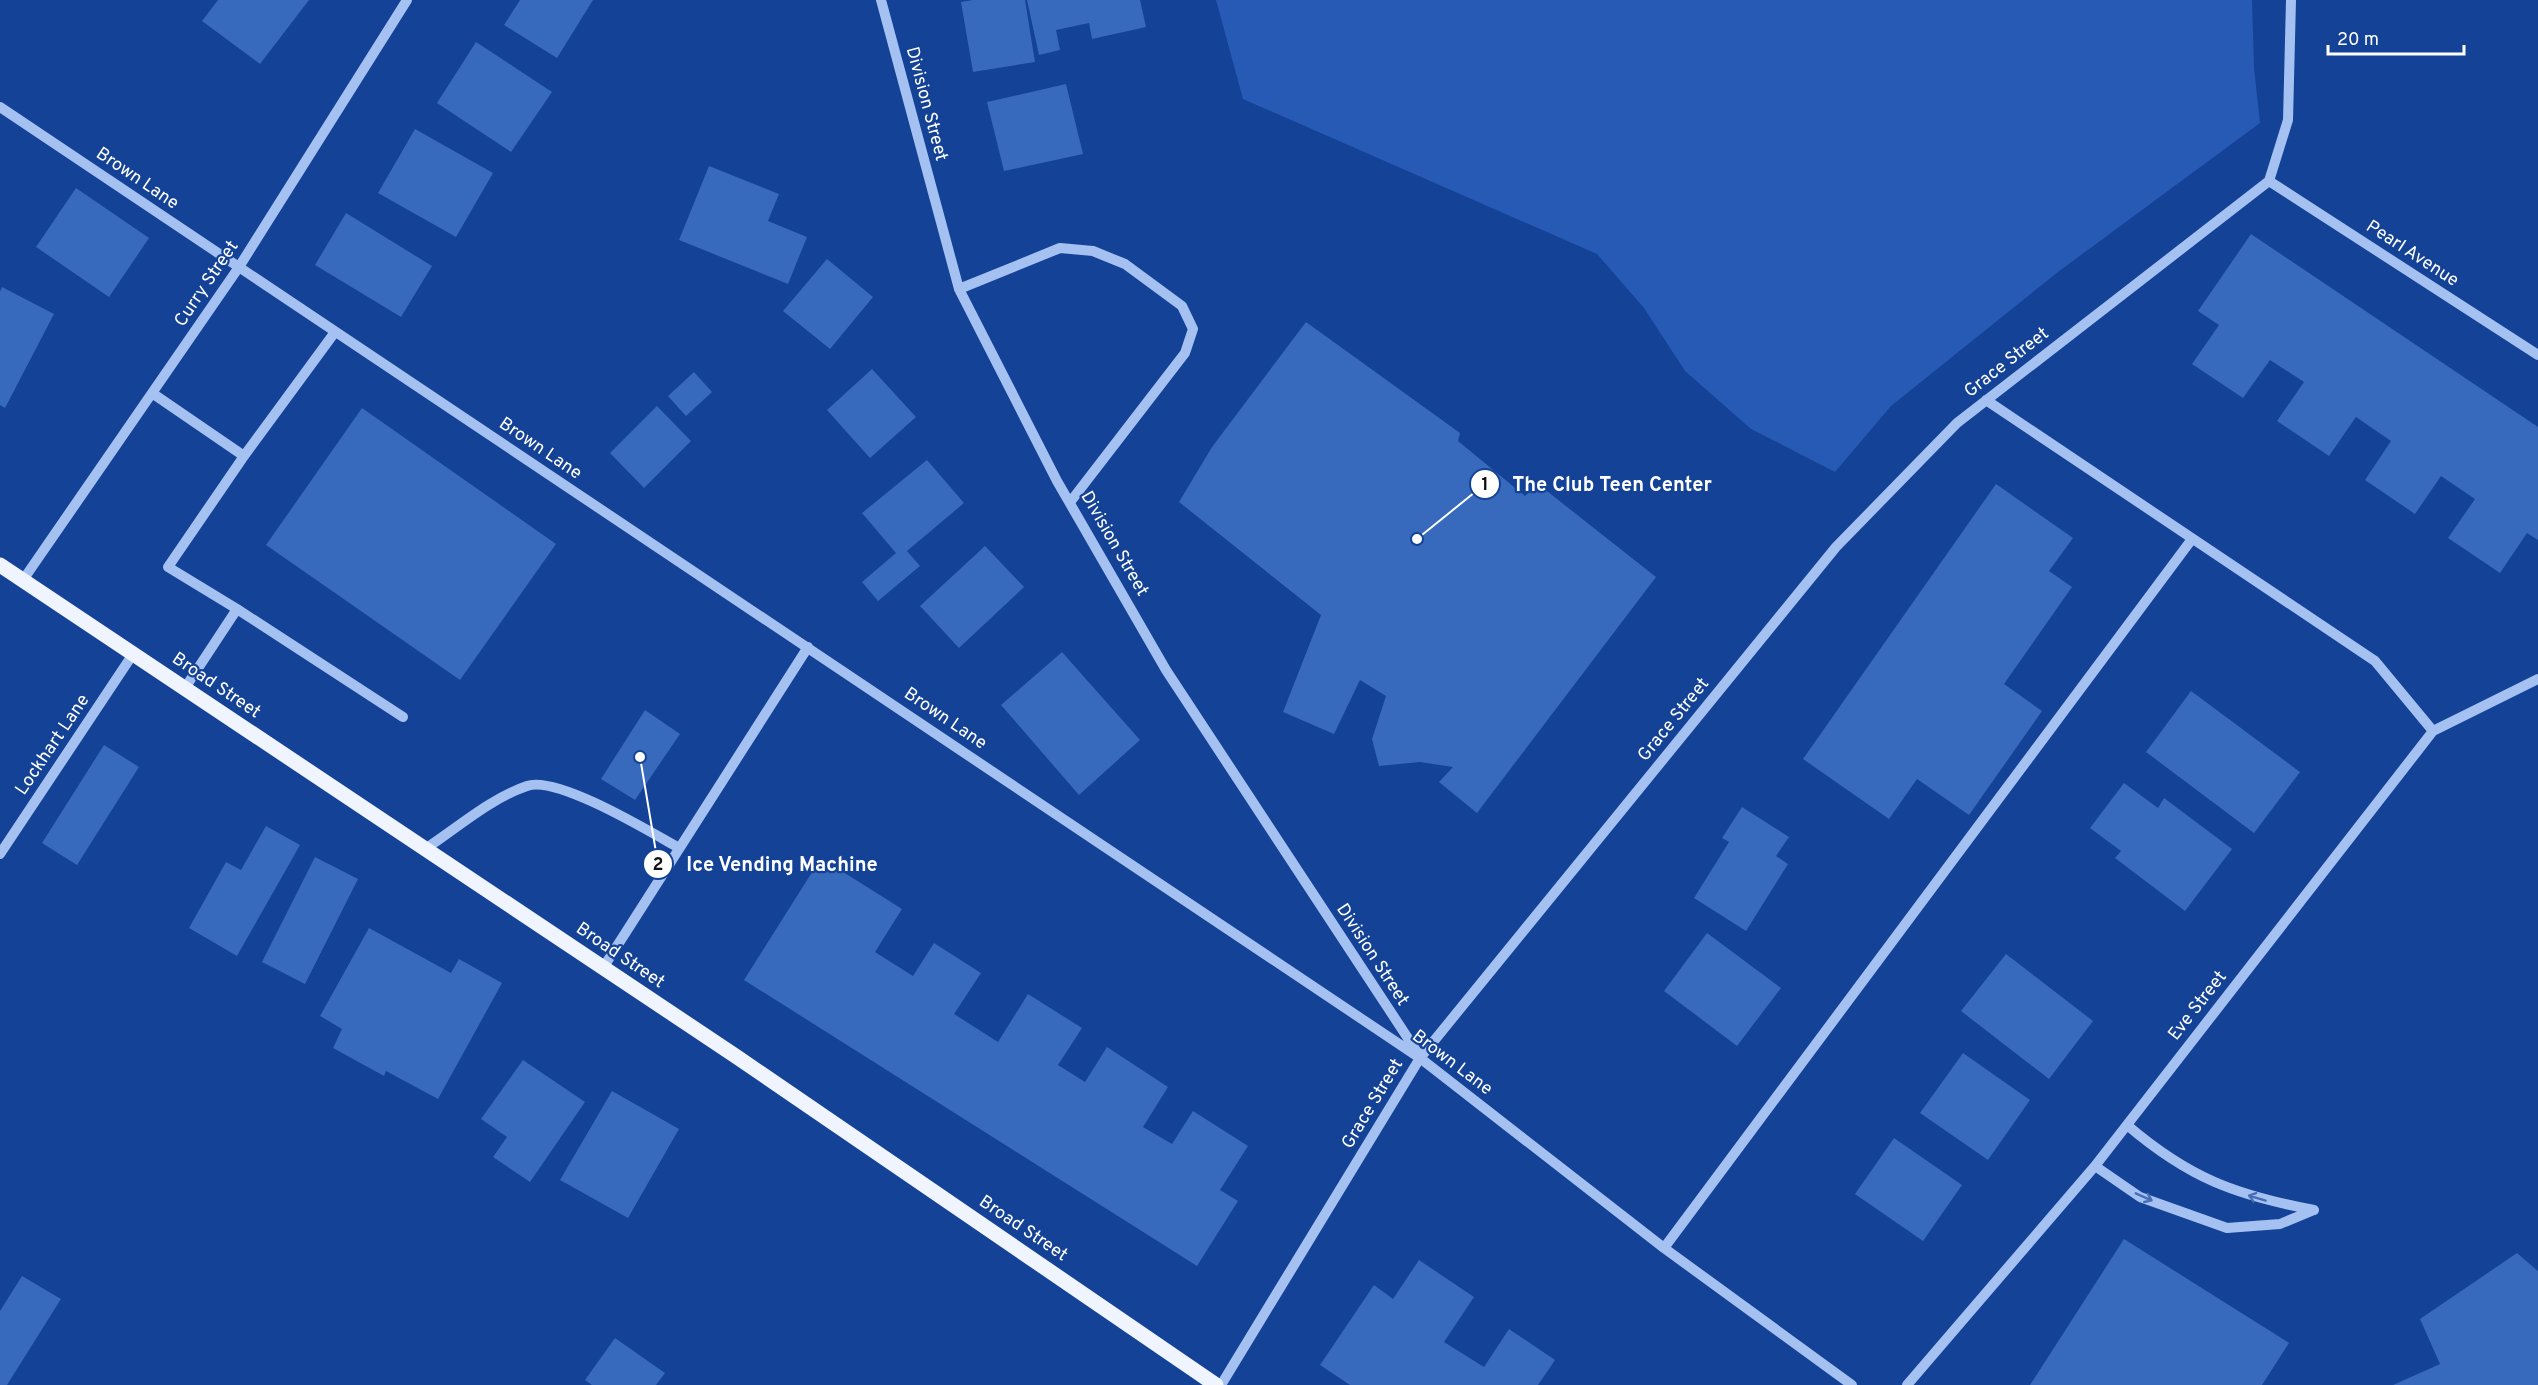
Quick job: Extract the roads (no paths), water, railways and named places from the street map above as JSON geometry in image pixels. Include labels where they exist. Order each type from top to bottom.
[{"type":"main road","name":"Broad Street","points":[[0,565],[603,968],[1216,1385]]},
{"type":"street","name":"Curry Street","points":[[23,580],[239,267],[407,0]]},
{"type":"street","name":"Division Street","points":[[881,0],[959,289],[1057,480],[1167,670],[1420,1058]]},
{"type":"street","points":[[2269,181],[2288,120],[2291,0]]},
{"type":"street","name":"Brown Lane","points":[[0,106],[1420,1058],[1664,1248],[1852,1385]]},
{"type":"street","name":"Pearl Avenue","points":[[2269,181],[2538,355]]},
{"type":"street","name":"Grace Street","points":[[1221,1385],[1420,1058],[1836,547],[1957,423],[2269,181]]},
{"type":"street","points":[[959,289],[1060,248],[1093,251],[1125,264],[1182,306],[1193,329],[1185,353],[1071,501]]},
{"type":"street","points":[[335,332],[244,456],[168,567],[404,717]]},
{"type":"street","points":[[152,393],[244,456]]},
{"type":"street","points":[[1986,400],[2376,661],[2433,731]]},
{"type":"street","points":[[1664,1248],[2192,539]]},
{"type":"street","points":[[185,688],[237,609]]},
{"type":"street","points":[[603,968],[808,647]]},
{"type":"street","name":"Lockhart Lane","points":[[0,854],[133,654]]},
{"type":"street","name":"Eve Street","points":[[1907,1385],[2095,1166],[2433,731],[2538,679]]},
{"type":"street","points":[[425,849],[530,784],[569,792],[608,809],[679,848]]},
{"type":"street","points":[[2095,1166],[2140,1197],[2227,1228],[2280,1224],[2314,1210],[2265,1201],[2213,1184],[2154,1148],[2127,1125]]},
{"type":"place","name":"The Club Teen Center","points":[[1417,539]]},
{"type":"place","name":"Ice Vending Machine","points":[[640,757]]}]
